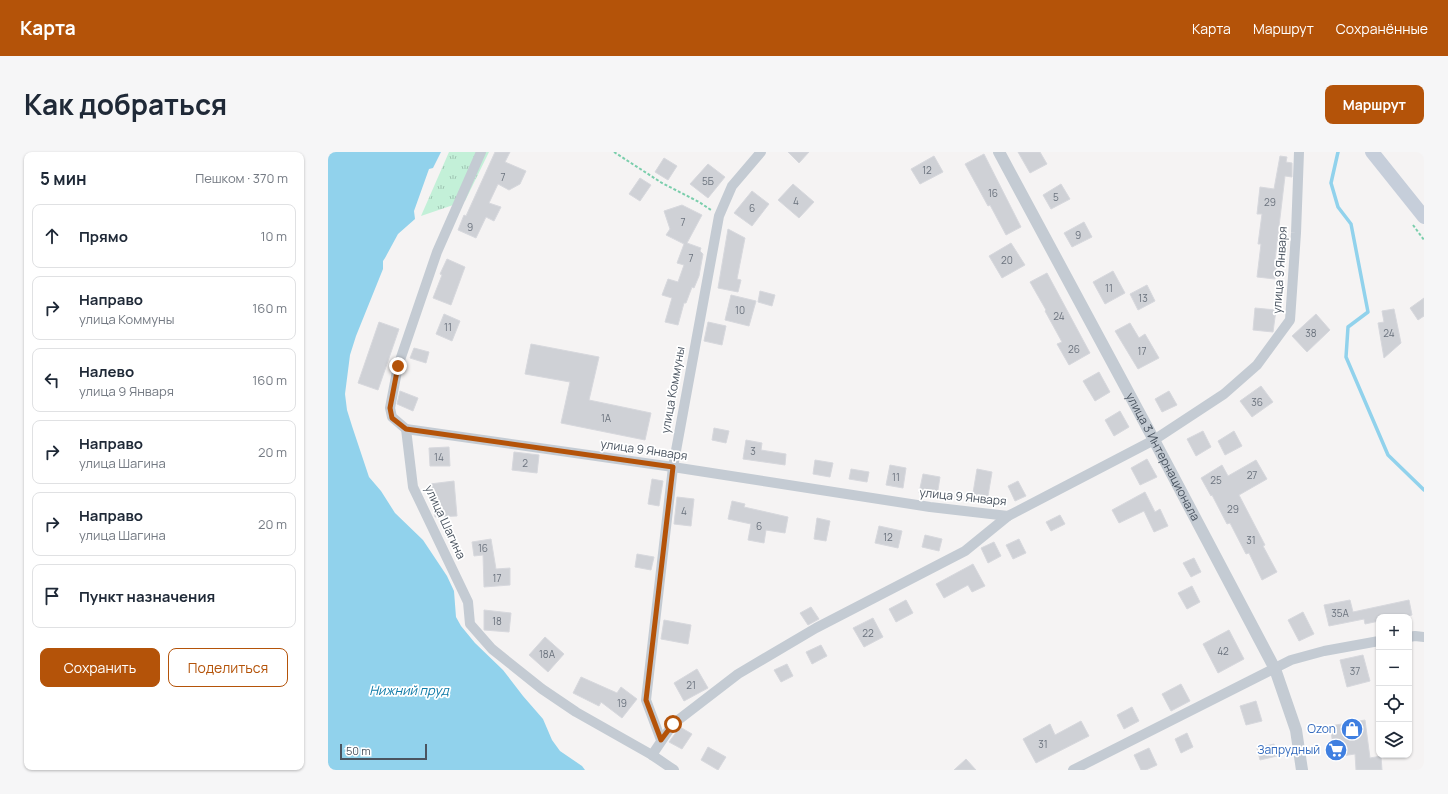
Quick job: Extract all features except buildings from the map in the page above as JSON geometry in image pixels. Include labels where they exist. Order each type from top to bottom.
[{"type":"main road","points":[[1372,152],[1424,217]]},
{"type":"street","points":[[406,429],[392,418],[390,408],[398,366],[437,252],[481,152]]},
{"type":"street","name":"улица Коммуны","points":[[661,740],[646,700],[673,467],[719,216],[732,186],[761,152]]},
{"type":"street","name":"улица 3 Интернационала","points":[[999,152],[1275,669],[1296,730],[1302,770]]},
{"type":"street","name":"улица 9 Января","points":[[406,429],[673,467],[930,507],[1008,516],[1154,440],[1224,394],[1257,365],[1290,320],[1296,233],[1299,152]]},
{"type":"street","name":"улица Шагина","points":[[406,429],[414,487],[468,602],[470,624],[492,649],[542,689],[576,712],[674,770]]},
{"type":"street","points":[[652,756],[661,740],[673,724],[738,674],[816,628],[965,551],[1008,516]]},
{"type":"street","points":[[1412,636],[1424,637]]},
{"type":"street","points":[[1073,770],[1291,660],[1324,651],[1376,642]]},
{"type":"path","points":[[614,152],[662,183],[699,202],[719,216]]},
{"type":"green space","points":[[449,152],[489,152],[465,201],[421,216]]},
{"type":"water","name":"Нижний пруд","points":[[328,152],[441,152],[433,168],[429,169],[414,211],[415,219],[398,234],[383,261],[383,269],[356,336],[350,355],[345,394],[347,410],[369,477],[381,491],[395,513],[423,540],[447,576],[454,591],[456,617],[461,626],[475,643],[503,670],[543,719],[552,740],[560,751],[582,766],[585,770],[328,770]]},
{"type":"waterway","points":[[1338,152],[1331,183],[1338,207],[1351,224],[1368,312],[1348,327],[1346,357],[1388,455],[1424,490]]},
{"type":"place","name":"Ozon","points":[[1352,729]]},
{"type":"place","name":"Запрудный","points":[[1336,750]]},
{"type":"route","points":[[398,366],[390,408],[392,418],[406,429],[673,467],[646,700],[661,740],[673,724]]}]
